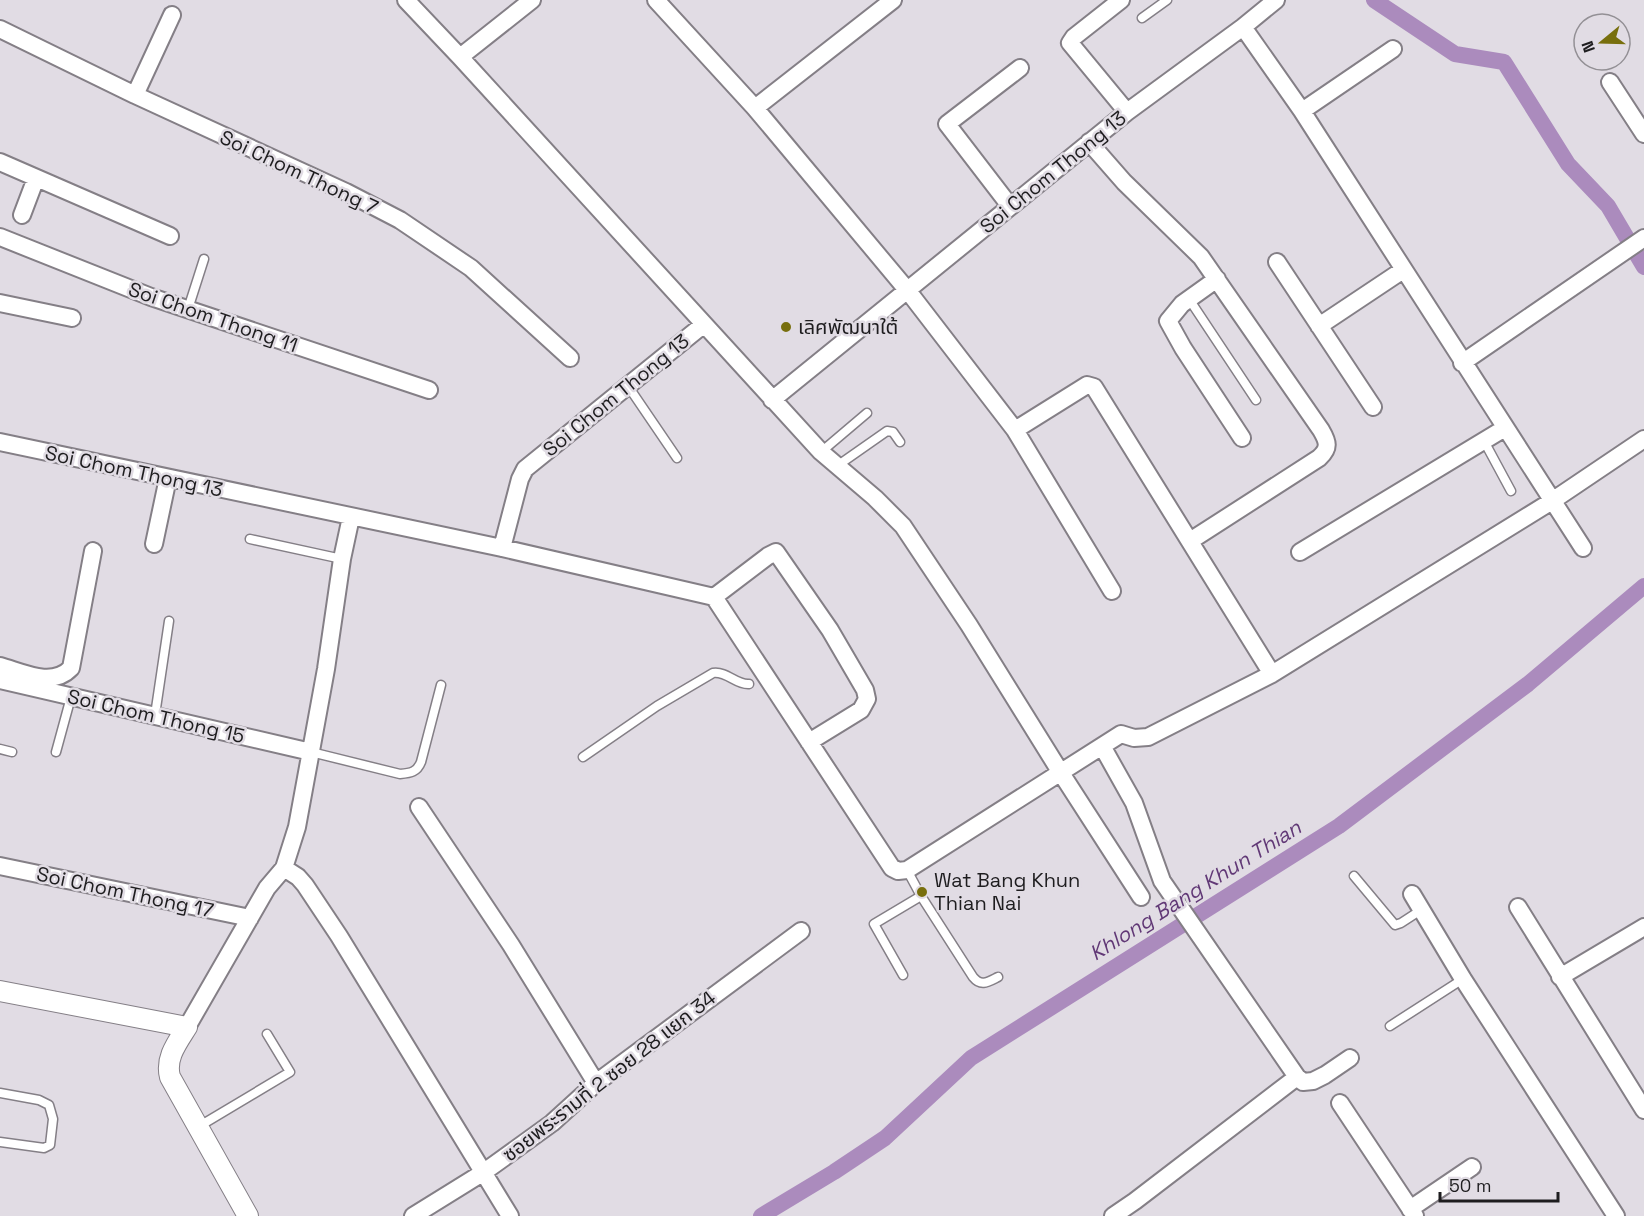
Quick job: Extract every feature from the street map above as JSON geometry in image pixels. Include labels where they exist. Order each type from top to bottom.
[{"type":"street","points":[[406,0],[703,325]]},
{"type":"street","points":[[460,57],[532,0]]},
{"type":"street","points":[[656,0],[755,108],[908,291],[1015,430],[1112,591]]},
{"type":"street","points":[[755,108],[893,0]]},
{"type":"street","points":[[1121,0],[1074,37],[1070,43],[1127,112]]},
{"type":"street","name":"Soi Chom Thong 13","points":[[0,442],[351,518],[502,548],[520,479],[525,469],[703,325],[772,400],[1089,142],[1276,0]]},
{"type":"street","points":[[135,95],[172,15]]},
{"type":"street","points":[[1243,27],[1302,111],[1583,548]]},
{"type":"street","name":"Soi Chom Thong 7","points":[[0,29],[135,95],[346,192],[400,220],[471,268],[570,358]]},
{"type":"street","points":[[1302,111],[1393,49]]},
{"type":"street","points":[[1010,206],[947,124],[1020,68]]},
{"type":"street","points":[[1610,82],[1644,134]]},
{"type":"street","points":[[1089,142],[1124,182],[1201,257],[1321,430],[1328,445],[1327,450],[1319,458],[1190,541]]},
{"type":"street","points":[[0,162],[170,236]]},
{"type":"street","points":[[22,215],[36,178]]},
{"type":"street","name":"Soi Chom Thong 11","points":[[0,237],[131,290],[429,390]]},
{"type":"street","points":[[1462,363],[1636,243]]},
{"type":"street","points":[[1277,262],[1373,407]]},
{"type":"street","points":[[1320,326],[1403,270]]},
{"type":"street","points":[[1217,279],[1189,299],[1171,315],[1168,321],[1242,438]]},
{"type":"street","points":[[0,303],[72,318]]},
{"type":"street","points":[[1015,430],[1087,385],[1094,387],[1272,674]]},
{"type":"street","points":[[772,400],[821,452],[875,498],[903,526],[969,625],[1141,897]]},
{"type":"street","points":[[1300,552],[1505,428]]},
{"type":"street","points":[[502,548],[714,597],[762,676],[809,742],[892,868],[898,871],[907,870],[1123,734],[1134,738],[1148,737],[1272,674],[1552,501],[1644,439]]},
{"type":"street","points":[[154,544],[168,478]]},
{"type":"street","points":[[248,1216],[175,1088],[168,1067],[171,1056],[187,1027],[267,888],[284,868],[297,827],[342,559],[351,518]]},
{"type":"street","points":[[0,666],[48,679],[59,677],[71,668],[93,551]]},
{"type":"street","points":[[714,597],[774,551],[780,554],[865,690],[867,699],[861,710],[809,742]]},
{"type":"street","name":"Soi Chom Thong 15","points":[[0,680],[311,752]]},
{"type":"street","points":[[1102,746],[1134,803],[1162,881],[1297,1077],[1303,1082],[1313,1081],[1350,1058]]},
{"type":"street","points":[[419,807],[511,945],[596,1083]]},
{"type":"street","name":"Soi Chom Thong 17","points":[[0,866],[250,918]]},
{"type":"street","points":[[284,868],[305,885],[339,936],[510,1216]]},
{"type":"street","points":[[1412,894],[1463,979],[1616,1216]]},
{"type":"street","points":[[1518,908],[1644,1110]]},
{"type":"street","points":[[1560,977],[1644,927]]},
{"type":"street","name":"ซอยพระรามที่ 2 ซอย 28 แยก 34","points":[[413,1216],[484,1172],[552,1123],[596,1083],[801,931]]},
{"type":"street","points":[[0,991],[187,1027]]},
{"type":"street","points":[[1113,1216],[1297,1077]]},
{"type":"street","points":[[1340,1103],[1412,1213],[1472,1167]]},
{"type":"lane","points":[[1142,18],[1167,0]]},
{"type":"lane","points":[[188,309],[204,259]]},
{"type":"lane","points":[[1189,299],[1256,400]]},
{"type":"lane","points":[[628,386],[677,458]]},
{"type":"lane","points":[[821,452],[867,412]]},
{"type":"lane","points":[[837,466],[886,431],[893,432],[900,442]]},
{"type":"lane","points":[[1484,441],[1511,491]]},
{"type":"lane","points":[[250,539],[342,559]]},
{"type":"lane","points":[[155,715],[169,621]]},
{"type":"lane","points":[[583,757],[657,706],[714,673],[720,672],[741,683],[749,684]]},
{"type":"lane","points":[[311,752],[400,774],[411,773],[418,769],[422,762],[441,685]]},
{"type":"lane","points":[[56,752],[70,697]]},
{"type":"lane","points":[[0,749],[12,752]]},
{"type":"lane","points":[[907,870],[921,896],[976,981],[984,984],[998,977]]},
{"type":"lane","points":[[1354,876],[1395,925],[1422,910]]},
{"type":"lane","points":[[903,975],[874,924],[921,896]]},
{"type":"lane","points":[[1390,1026],[1463,979]]},
{"type":"lane","points":[[197,1127],[290,1072],[267,1034]]},
{"type":"lane","points":[[0,1093],[39,1100],[49,1105],[53,1119],[50,1145],[44,1148],[0,1142]]},
{"type":"waterway","points":[[1374,0],[1455,54],[1504,62],[1568,164],[1608,206],[1644,267]]},
{"type":"waterway","name":"Khlong Bang Khun Thian","points":[[761,1216],[885,1138],[971,1058],[1339,826],[1528,684],[1644,586]]},
{"type":"place","name":"เลิศพัฒนาใต้","points":[[786,327]]},
{"type":"place","name":"Wat Bang Khun Thian Nai","points":[[922,892]]}]
